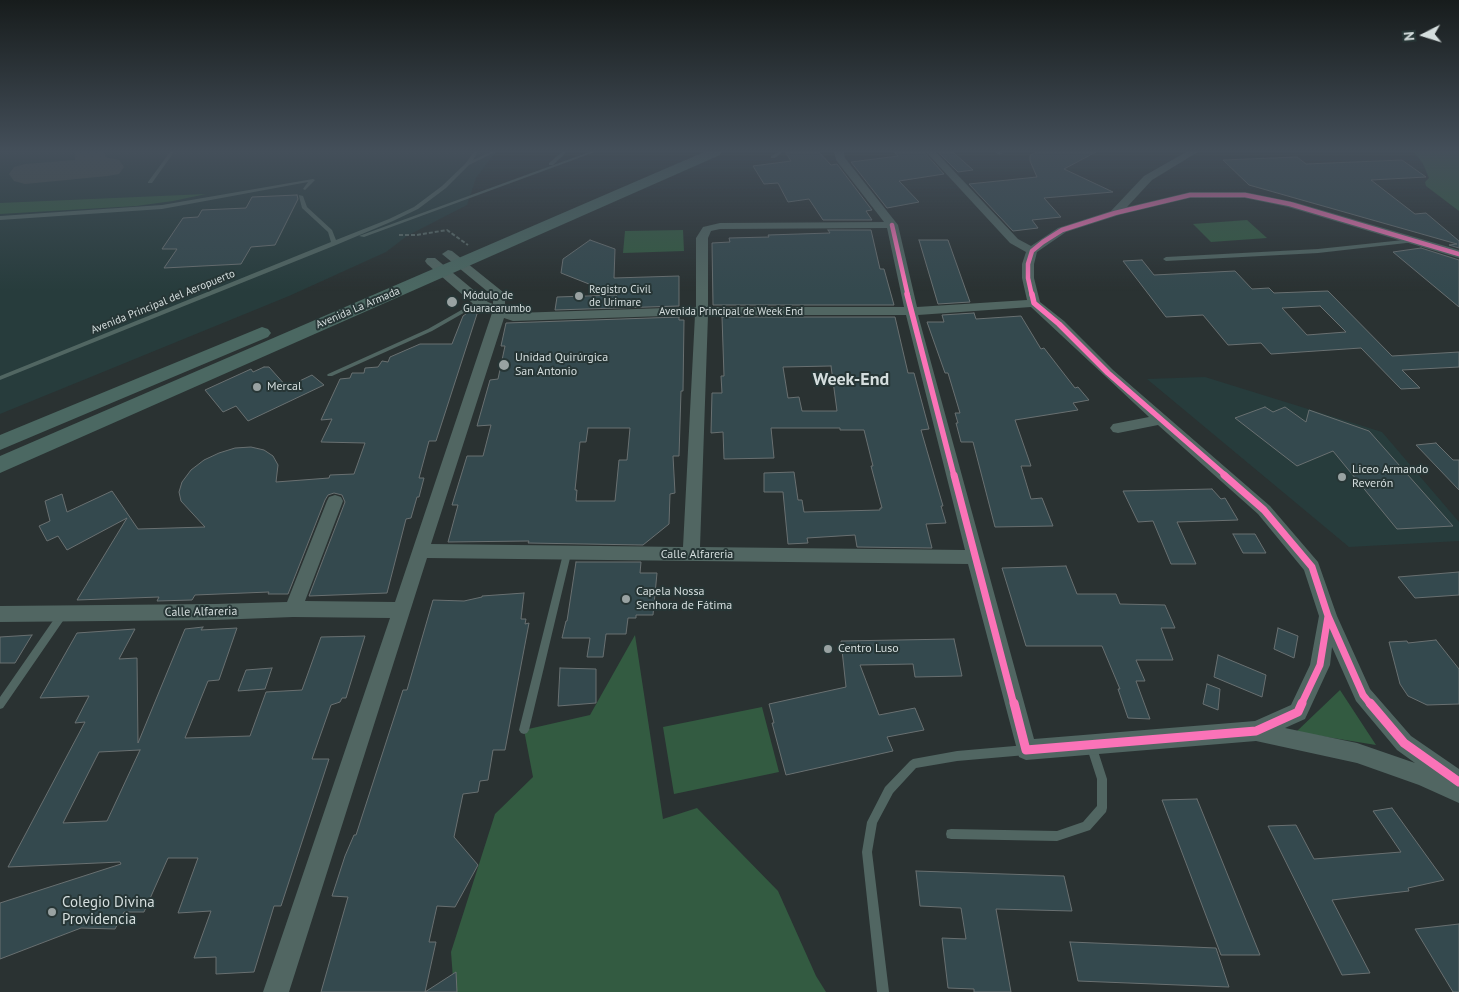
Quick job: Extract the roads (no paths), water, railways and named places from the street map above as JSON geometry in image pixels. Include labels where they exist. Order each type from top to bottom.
[{"type":"main road","name":"Avenida La Armada","points":[[0,465],[586,198]]},
{"type":"main road","name":"Avenida La Armada","points":[[474,250],[602,198]]},
{"type":"main road","name":"Avenida La Armada","points":[[0,443],[446,263]]},
{"type":"street","points":[[871,198],[892,226],[911,311],[1026,750],[1256,731],[1357,753],[1422,776],[1459,792]]},
{"type":"street","points":[[974,198],[1014,241],[1032,251]]},
{"type":"street","points":[[1115,213],[1129,198]]},
{"type":"street","points":[[1176,198],[1115,213],[1062,230],[1043,242],[1032,251],[1028,264],[1028,278],[1034,303],[1059,324],[1079,346],[1264,510],[1312,568],[1328,616],[1363,695],[1404,743],[1459,782]]},
{"type":"street","points":[[1261,198],[1290,204],[1459,254]]},
{"type":"street","points":[[691,555],[702,311],[702,238],[707,229],[720,226],[892,226]]},
{"type":"street","points":[[276,992],[499,312],[499,295],[446,263]]},
{"type":"street","name":"Avenida Principal de Week End","points":[[446,263],[480,302],[513,317],[702,311],[911,311],[968,309],[1034,303]]},
{"type":"street","points":[[1118,428],[1162,419]]},
{"type":"street","points":[[293,609],[335,501]]},
{"type":"street","name":"Calle Alfareria","points":[[420,551],[974,557]]},
{"type":"street","name":"Calle Alfareria","points":[[0,614],[215,612],[293,609],[402,610]]},
{"type":"street","points":[[1256,731],[1298,712],[1320,665],[1328,616]]},
{"type":"lane","points":[[0,218],[162,207],[211,198]]},
{"type":"lane","points":[[302,198],[305,208],[330,231],[334,244]]},
{"type":"lane","name":"Avenida Principal del Aeropuerto","points":[[0,378],[334,244],[416,208],[429,198]]},
{"type":"lane","name":"Avenida Principal del Aeropuerto","points":[[334,244],[372,234],[465,198]]},
{"type":"lane","points":[[1166,259],[1280,253],[1413,241]]},
{"type":"lane","points":[[330,374],[430,330],[480,302]]},
{"type":"lane","points":[[524,730],[567,554]]},
{"type":"lane","points":[[0,705],[63,613]]},
{"type":"lane","points":[[951,834],[1057,836],[1086,826],[1102,808],[1102,779],[1091,745]]},
{"type":"lane","points":[[883,992],[867,852],[872,822],[888,790],[913,764],[957,756],[1026,750]]},
{"type":"place","name":"Registro Civil de Urimare","points":[[579,296]]},
{"type":"place","name":"Módulo de Guaracarumbo","points":[[452,302]]},
{"type":"place","name":"Unidad Quirúrgica San Antonio","points":[[504,365]]},
{"type":"place","name":"Mercal","points":[[257,387]]},
{"type":"place","name":"Liceo Armando Reverón","points":[[1342,477]]},
{"type":"place","name":"Capela Nossa Senhora de Fátima","points":[[626,599]]},
{"type":"place","name":"Centro Luso","points":[[828,649]]},
{"type":"place","name":"Colegio Divina Providencia","points":[[52,912]]},
{"type":"district","name":"Week-End","points":[[851,380]]}]
